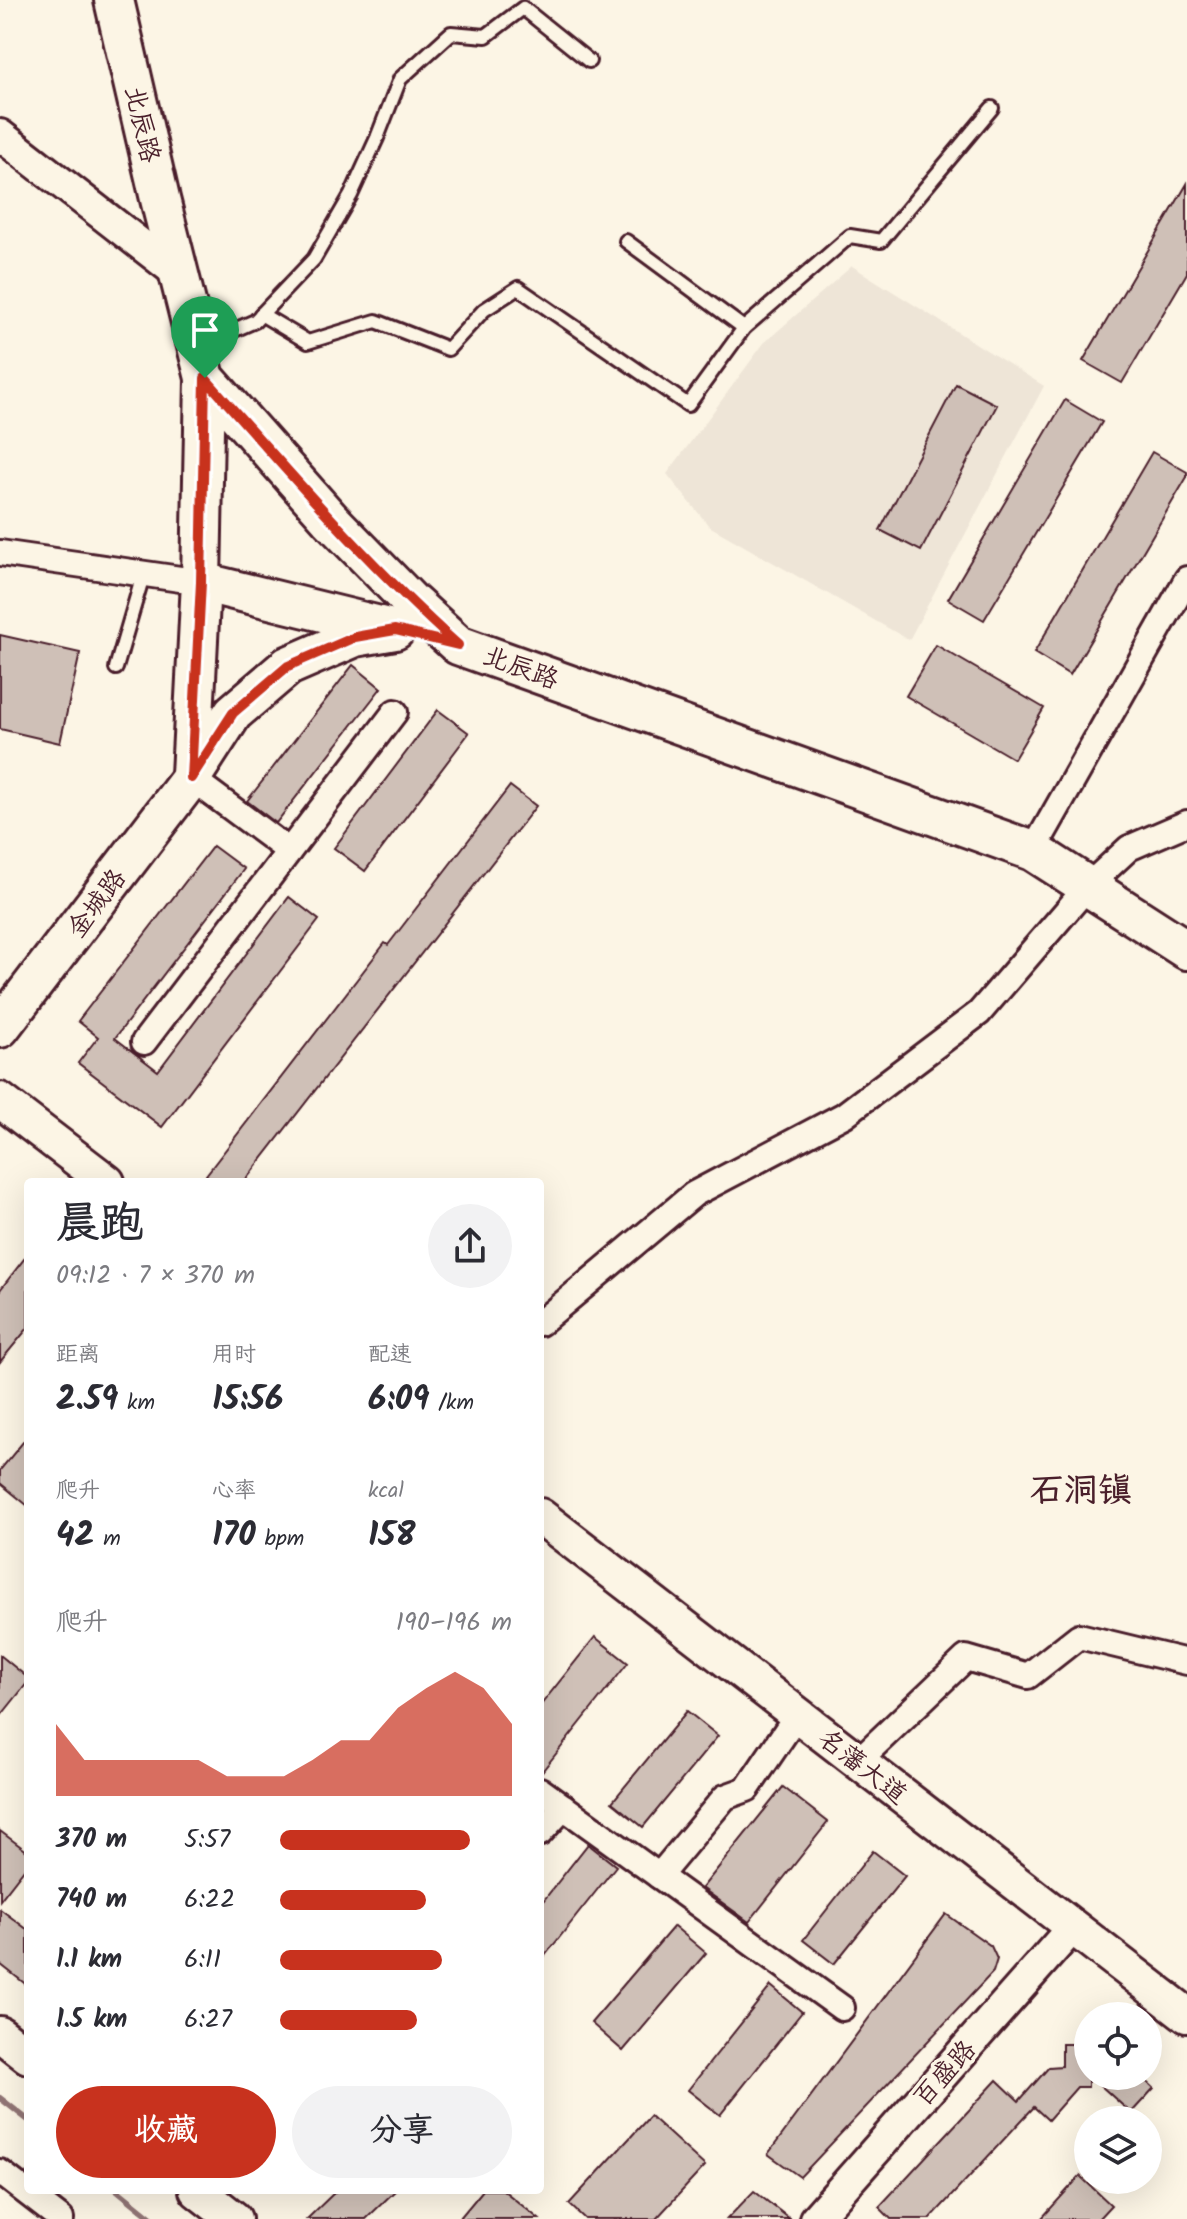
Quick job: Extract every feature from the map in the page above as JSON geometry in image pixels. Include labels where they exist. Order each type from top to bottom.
[{"type":"main road","name":"北辰路","points":[[114,0],[201,362],[330,519],[458,645],[1033,851],[1187,950]]},
{"type":"main road","points":[[191,778],[201,582],[201,362]]},
{"type":"main road","points":[[201,582],[458,645]]},
{"type":"main road","name":"金城路","points":[[0,1028],[191,778],[233,713],[288,666],[355,637],[395,630]]},
{"type":"main road","points":[[0,1100],[102,1178]]},
{"type":"main road","name":"名藩大道","points":[[544,1519],[1187,2015]]},
{"type":"main road","points":[[0,2034],[24,2053]]},
{"type":"main road","points":[[202,2194],[234,2219]]},
{"type":"street","points":[[0,135],[180,275]]},
{"type":"street","points":[[0,553],[201,582]]},
{"type":"street","points":[[1033,851],[1187,579]]},
{"type":"street","points":[[144,1042],[395,712]]},
{"type":"street","points":[[191,778],[289,851]]},
{"type":"street","points":[[544,1320],[694,1194],[844,1115],[979,1013],[1088,886],[1129,848],[1187,823]]},
{"type":"street","points":[[858,1761],[966,1658],[1028,1676],[1079,1636],[1187,1662]]},
{"type":"street","points":[[659,1876],[725,1797],[747,1789],[797,1715]]},
{"type":"street","points":[[544,1793],[842,2008]]},
{"type":"street","points":[[544,1829],[564,1807]]},
{"type":"street","name":"百盛路","points":[[815,2219],[1073,1927]]},
{"type":"street","points":[[0,2172],[24,2190]]},
{"type":"street","points":[[29,2194],[61,2219]]},
{"type":"lane","points":[[201,362],[255,321],[314,259],[351,195],[400,79],[451,33],[486,36],[523,8],[589,61]]},
{"type":"lane","points":[[261,314],[308,342],[376,321],[448,349],[484,310],[518,288],[688,405],[744,328],[850,236],[881,241],[992,108]]},
{"type":"lane","points":[[626,241],[744,328]]},
{"type":"lane","points":[[116,668],[144,572]]},
{"type":"shaded area","points":[[852,266],[1044,386],[909,640],[709,526],[667,474],[764,343]]},
{"type":"building","points":[[1187,184],[1187,273],[1122,383],[1083,361]]},
{"type":"building","points":[[956,384],[997,405],[921,551],[880,530]]},
{"type":"building","points":[[1065,400],[1102,422],[984,620],[948,599]]},
{"type":"building","points":[[1152,452],[1187,472],[1187,477],[1070,675],[1034,653]]},
{"type":"building","points":[[0,635],[80,653],[60,743],[0,729]]},
{"type":"building","points":[[936,645],[1044,708],[1014,759],[906,696]]},
{"type":"building","points":[[353,665],[381,688],[276,823],[247,801]]},
{"type":"building","points":[[438,710],[469,733],[365,871],[334,848]]},
{"type":"building","points":[[510,786],[536,806],[247,1178],[210,1178],[206,1175],[385,943],[388,945]]},
{"type":"building","points":[[213,846],[244,869],[115,1038],[158,1071],[289,897],[319,920],[162,1127],[78,1063],[98,1037],[78,1021]]},
{"type":"building","points":[[24,1259],[24,1333],[0,1362],[0,1290]]},
{"type":"building","points":[[24,1441],[24,1503],[0,1483],[0,1470]]},
{"type":"building","points":[[595,1637],[628,1663],[544,1769],[544,1701]]},
{"type":"building","points":[[0,1655],[24,1675],[24,1687],[0,1717]]},
{"type":"building","points":[[687,1711],[718,1736],[643,1827],[612,1802]]},
{"type":"building","points":[[783,1787],[828,1822],[749,1922],[702,1888]]},
{"type":"building","points":[[0,1831],[24,1849],[24,1869],[0,1900]]},
{"type":"building","points":[[588,1844],[616,1866],[544,1957],[544,1900]]},
{"type":"building","points":[[873,1851],[905,1876],[834,1964],[803,1940]]},
{"type":"building","points":[[0,1909],[24,1927],[24,1983],[0,1964]]},
{"type":"building","points":[[946,1914],[991,1946],[997,1959],[993,1972],[800,2177],[768,2154]]},
{"type":"building","points":[[674,1926],[706,1953],[623,2051],[591,2023]]},
{"type":"building","points":[[771,1986],[802,2012],[720,2115],[688,2090]]},
{"type":"building","points":[[1062,2044],[1074,2044],[1074,2090],[1048,2120],[1034,2107],[930,2219],[891,2219],[879,2207],[997,2080],[1019,2101],[1049,2067],[1062,2066]]},
{"type":"building","points":[[1106,2090],[1152,2090],[1137,2106],[1123,2106]]},
{"type":"building","points":[[650,2116],[705,2166],[656,2219],[585,2219],[569,2204]]},
{"type":"building","points":[[1074,2183],[1074,2194],[1099,2194],[1111,2205],[1098,2219],[1041,2219]]},
{"type":"building","points":[[754,2191],[790,2219],[727,2219]]},
{"type":"building","points":[[333,2194],[392,2194],[366,2219],[307,2219]]},
{"type":"building","points":[[480,2194],[508,2194],[539,2219],[459,2219]]},
{"type":"waterway","points":[[0,2098],[24,2117]]},
{"type":"waterway","points":[[122,2194],[153,2219]]},
{"type":"district","name":"石洞镇","points":[[1081,1489]]},
{"type":"route","points":[[205,378],[330,519],[458,645],[395,630],[355,637],[288,666],[233,713],[191,778],[201,582],[205,378]]}]
